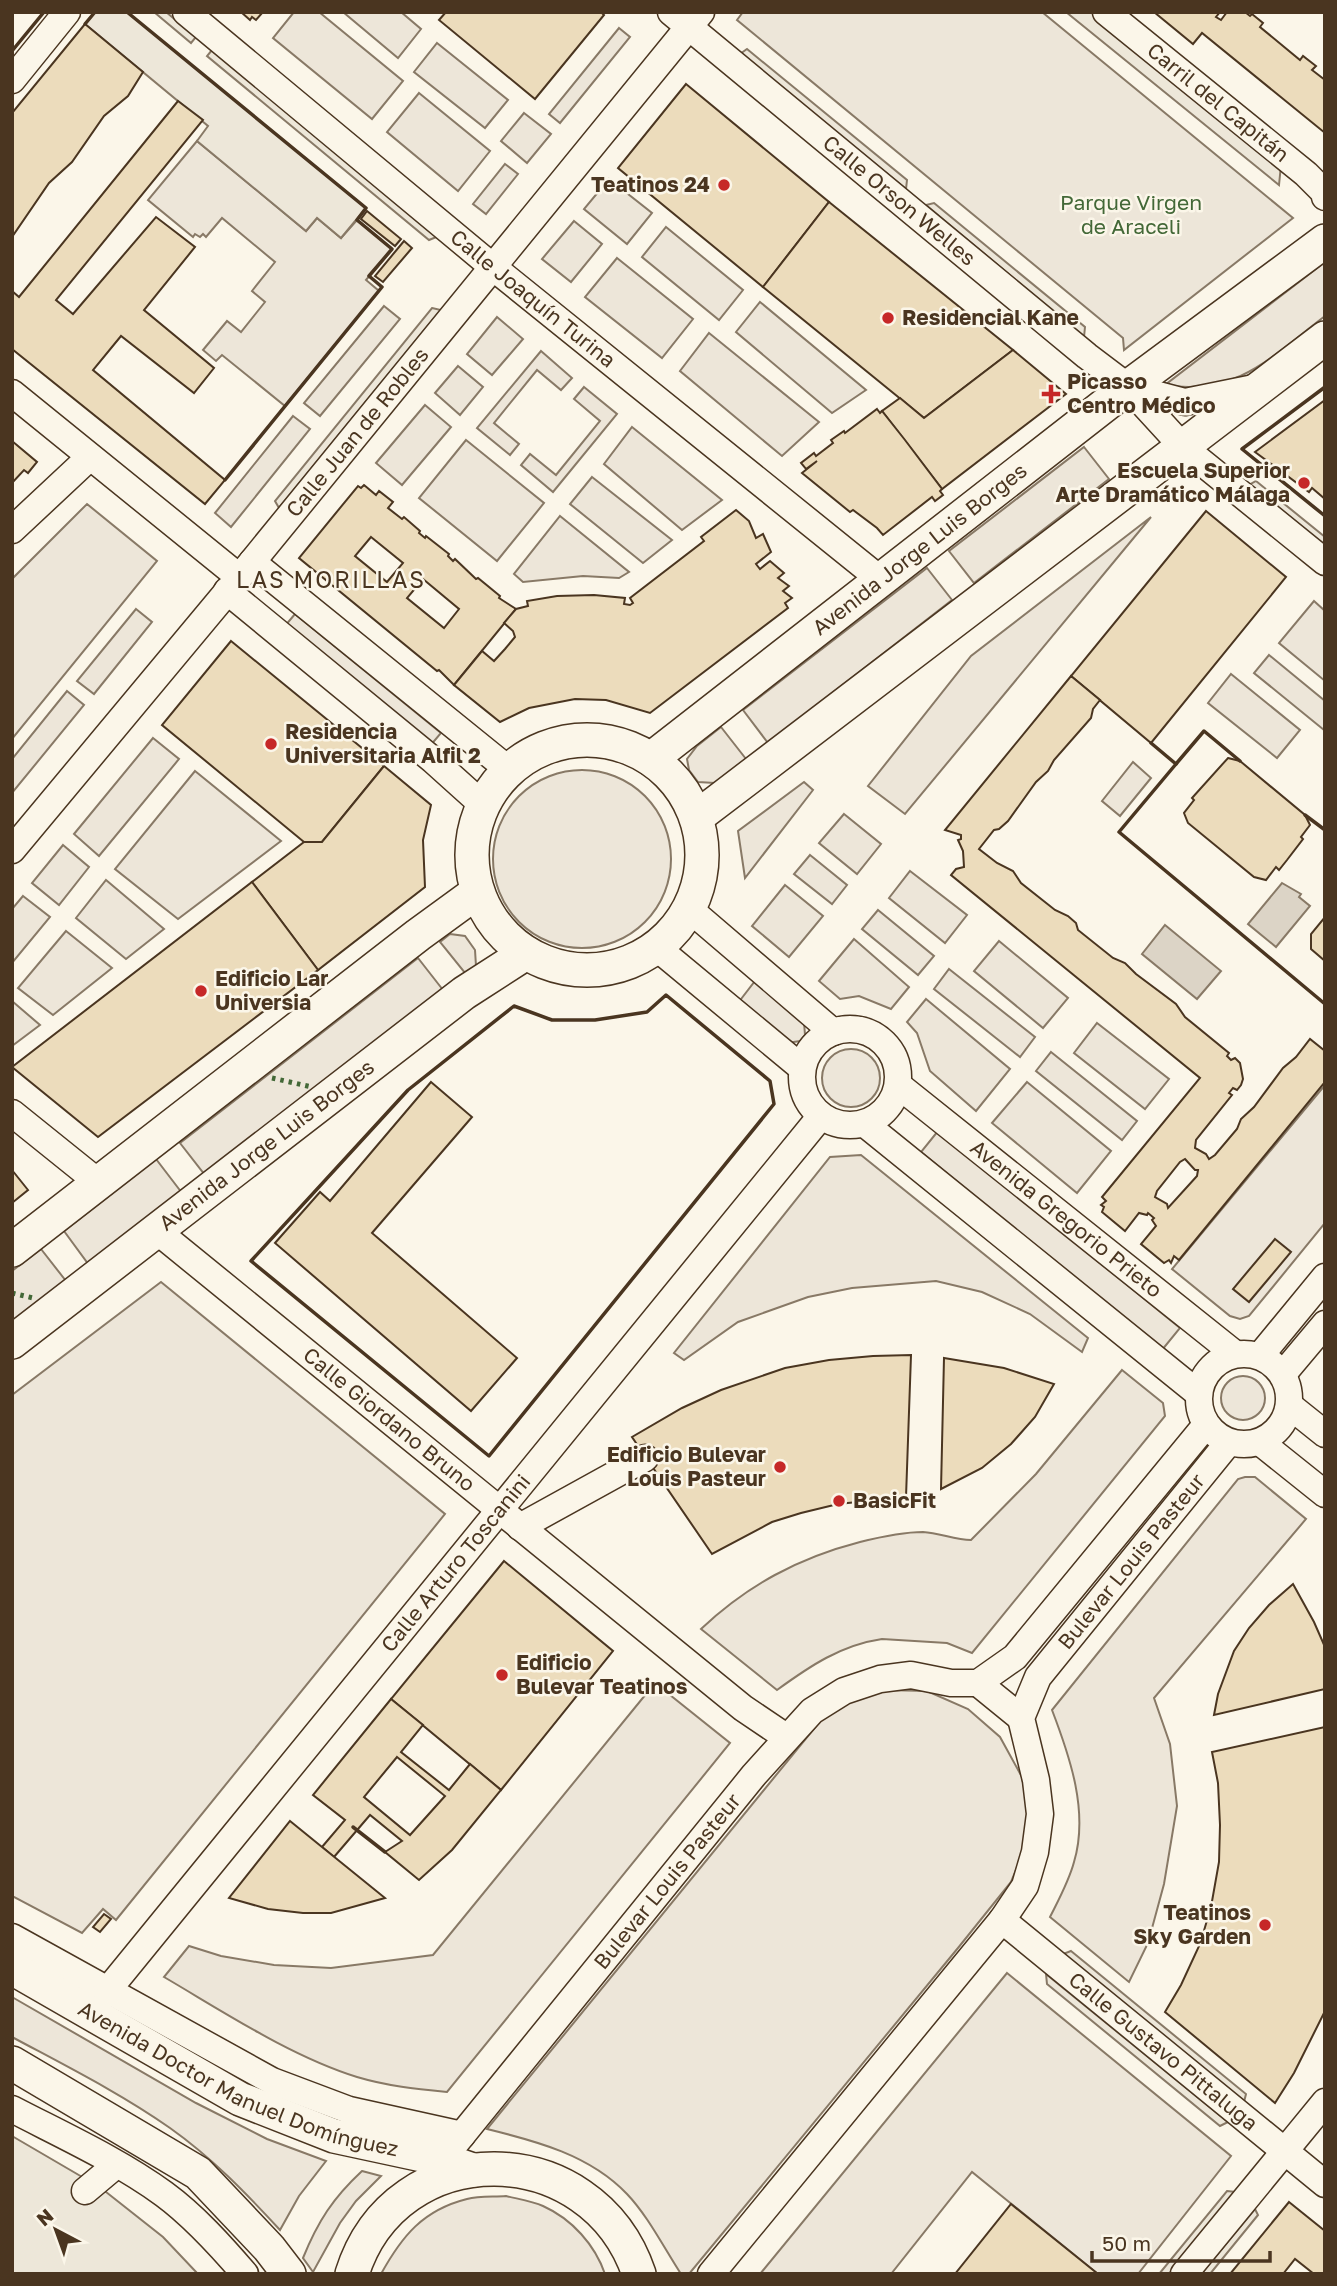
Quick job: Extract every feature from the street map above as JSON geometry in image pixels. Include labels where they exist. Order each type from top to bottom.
[{"type":"main road","name":"Avenida Jorge Luis Borges","points":[[651,759],[1323,238]]},
{"type":"main road","points":[[697,817],[1325,338]]},
{"type":"main road","points":[[578,740],[616,743],[651,759],[673,778],[697,817],[702,856],[699,881],[688,908],[676,928],[656,947],[626,964],[592,971],[557,967],[526,953],[496,927],[477,892],[471,863],[473,833],[483,805],[494,786],[509,770],[541,749],[578,740]]},
{"type":"main road","points":[[12,1250],[477,892]]},
{"type":"main road","name":"Avenida Jorge Luis Borges","points":[[12,1342],[464,993],[526,953]]},
{"type":"main road","name":"Avenida Doctor Manuel Domínguez","points":[[12,1968],[99,2000],[240,2098],[334,2136],[452,2147],[473,2170]]},
{"type":"main road","points":[[18,2069],[198,2173],[269,2248],[289,2274]]},
{"type":"main road","points":[[351,2273],[362,2247],[377,2225],[417,2190],[444,2177],[473,2170],[506,2168],[538,2174],[569,2186],[596,2206],[618,2230],[639,2274]]},
{"type":"street","points":[[12,80],[67,12]]},
{"type":"street","name":"Calle Joaquín Turina","points":[[186,12],[494,268],[881,580]]},
{"type":"street","name":"Carril del Capitán","points":[[1106,12],[1306,174],[1324,192],[1325,197]]},
{"type":"street","name":"Calle Juan de Robles","points":[[12,850],[494,268],[687,17]]},
{"type":"street","name":"Calle Orson Welles","points":[[687,17],[1087,356],[1128,387],[1183,447],[1325,562]]},
{"type":"street","name":"Calle Orson Welles","points":[[1128,387],[1185,402],[1260,387]]},
{"type":"street","points":[[12,393],[239,577],[509,770]]},
{"type":"street","points":[[12,530],[90,457]]},
{"type":"street","points":[[239,577],[483,805]]},
{"type":"street","points":[[688,908],[833,1032]]},
{"type":"street","points":[[656,947],[802,1068]]},
{"type":"street","points":[[840,1029],[865,1030],[884,1042],[896,1059],[898,1085],[888,1108],[865,1124],[839,1124],[821,1116],[806,1097],[802,1068],[815,1044],[833,1032],[840,1029]]},
{"type":"street","name":"Avenida Gregorio Prieto","points":[[898,1085],[1248,1355]]},
{"type":"street","points":[[12,1113],[99,1183]]},
{"type":"street","name":"Calle Arturo Toscanini","points":[[99,2000],[821,1116]]},
{"type":"street","points":[[865,1124],[1199,1394]]},
{"type":"street","name":"Calle Giordano Bruno","points":[[157,1231],[743,1707],[786,1737]]},
{"type":"street","points":[[1248,1355],[1325,1277]]},
{"type":"street","points":[[1283,1374],[1325,1324]]},
{"type":"street","points":[[1248,1355],[1273,1363],[1283,1374],[1289,1389],[1290,1406],[1280,1428],[1260,1442],[1249,1445],[1228,1443],[1206,1425],[1200,1410],[1199,1394],[1210,1368],[1222,1359],[1248,1355]]},
{"type":"street","points":[[1290,1406],[1325,1434]]},
{"type":"street","name":"Bulevar Louis Pasteur","points":[[417,2190],[786,1737],[812,1711],[844,1691],[880,1679],[911,1675],[951,1683],[978,1683],[1015,1657],[1206,1425]]},
{"type":"street","points":[[1260,1442],[1325,1494]]},
{"type":"street","name":"Bulevar Louis Pasteur","points":[[1021,1718],[1038,1677],[1228,1443]]},
{"type":"street","points":[[520,1527],[645,1458]]},
{"type":"street","points":[[711,2274],[1002,1920],[1025,1885],[1035,1852],[1040,1814],[1036,1780],[1021,1718],[978,1683]]},
{"type":"street","name":"Calle Gustavo Pittaluga","points":[[1002,1920],[1325,2184]]},
{"type":"street","name":"Avenida Doctor Manuel Domínguez","points":[[12,1937],[99,2000]]},
{"type":"street","points":[[1184,2274],[1325,2102]]},
{"type":"street","points":[[12,2109],[161,2192],[182,2208],[245,2274]]},
{"type":"street","points":[[85,2192],[116,2165]]},
{"type":"green space","points":[[294,12],[319,12],[403,81],[372,119],[273,38]]},
{"type":"green space","points":[[343,12],[401,12],[421,29],[398,58]]},
{"type":"green space","name":"Parque Virgen de Araceli","points":[[743,12],[1042,12],[1293,218],[1124,350],[1123,338],[737,20]]},
{"type":"green space","points":[[619,28],[630,37],[560,123],[549,114]]},
{"type":"green space","points":[[437,43],[508,100],[485,128],[414,72]]},
{"type":"green space","points":[[419,93],[490,151],[458,191],[387,132]]},
{"type":"green space","points":[[524,113],[551,134],[527,163],[501,141]]},
{"type":"green space","points":[[197,141],[306,231],[317,218],[341,238],[357,220],[392,249],[366,280],[379,291],[285,406],[222,355],[216,361],[203,350],[227,321],[241,332],[265,302],[252,291],[275,262],[222,218],[206,237],[203,234],[200,237],[195,234],[193,237],[148,200]]},
{"type":"green space","points":[[505,164],[518,174],[486,214],[473,204]]},
{"type":"green space","points":[[609,179],[652,213],[627,244],[584,209]]},
{"type":"green space","points":[[574,221],[602,244],[571,282],[542,259]]},
{"type":"green space","points":[[666,227],[743,290],[719,320],[642,257]]},
{"type":"green space","points":[[617,258],[693,319],[662,358],[585,297]]},
{"type":"green space","points":[[1325,262],[1325,316],[1270,359],[1233,379],[1213,385],[1165,385]]},
{"type":"green space","points":[[760,302],[866,390],[832,413],[736,332]]},
{"type":"green space","points":[[384,306],[400,319],[320,416],[304,403]]},
{"type":"green space","points":[[497,317],[523,339],[492,375],[467,354]]},
{"type":"green space","points":[[709,333],[819,422],[782,456],[680,371]]},
{"type":"green space","points":[[541,351],[572,378],[561,390],[537,370],[494,423],[519,444],[510,455],[477,428]]},
{"type":"green space","points":[[458,366],[483,387],[460,415],[435,393]]},
{"type":"green space","points":[[584,387],[617,414],[553,492],[521,465],[530,454],[556,475],[600,421],[574,399]]},
{"type":"green space","points":[[425,405],[451,427],[402,485],[376,463]]},
{"type":"green space","points":[[293,416],[310,429],[231,527],[215,513]]},
{"type":"green space","points":[[632,427],[722,500],[682,530],[604,464]]},
{"type":"green space","points":[[466,440],[544,503],[497,561],[419,498]]},
{"type":"green space","points":[[1084,447],[1109,479],[974,583],[949,551]]},
{"type":"green space","points":[[592,477],[672,540],[643,563],[570,504]]},
{"type":"green space","points":[[87,504],[157,561],[12,739],[12,579]]},
{"type":"green space","points":[[560,516],[629,572],[619,578],[583,576],[523,582],[514,574]]},
{"type":"green space","points":[[1151,517],[905,814],[868,786],[971,656]]},
{"type":"green space","points":[[927,568],[952,600],[768,743],[743,710]]},
{"type":"green space","points":[[1314,601],[1325,611],[1325,681],[1279,643]]},
{"type":"green space","points":[[136,609],[152,622],[94,694],[77,681]]},
{"type":"green space","points":[[295,614],[441,733],[430,746],[284,627]]},
{"type":"green space","points":[[1269,655],[1325,701],[1324,730],[1254,673]]},
{"type":"green space","points":[[1231,674],[1300,730],[1277,758],[1208,703]]},
{"type":"green space","points":[[67,691],[84,705],[12,793],[12,759]]},
{"type":"green space","points":[[721,727],[746,759],[715,783],[698,782],[689,770],[687,759],[697,746]]},
{"type":"green space","points":[[153,738],[179,759],[99,856],[74,834]]},
{"type":"green space","points":[[1133,762],[1151,778],[1120,816],[1102,801]]},
{"type":"green space","points":[[582,770],[616,776],[645,796],[665,825],[671,859],[665,893],[645,922],[616,942],[582,948],[548,942],[519,922],[499,893],[493,859],[499,825],[519,796],[548,776]]},
{"type":"green space","points":[[195,771],[281,841],[178,919],[115,869]]},
{"type":"green space","points":[[804,782],[813,790],[745,878],[738,831]]},
{"type":"green space","points":[[844,814],[881,844],[857,874],[819,843]]},
{"type":"green space","points":[[63,845],[89,867],[59,905],[32,883]]},
{"type":"green space","points":[[810,855],[847,885],[832,904],[794,874]]},
{"type":"green space","points":[[910,871],[967,915],[945,943],[889,898]]},
{"type":"green space","points":[[106,880],[164,929],[126,959],[76,918]]},
{"type":"green space","points":[[785,885],[823,916],[789,957],[752,926]]},
{"type":"green space","points":[[23,896],[50,917],[12,963],[12,909]]},
{"type":"green space","points":[[878,910],[934,956],[918,975],[862,929]]},
{"type":"green space","points":[[66,931],[112,968],[53,1015],[18,988]]},
{"type":"green space","points":[[450,934],[465,936],[475,950],[476,966],[465,973],[440,942]]},
{"type":"green space","points":[[854,939],[909,987],[891,1009],[859,996],[840,999],[819,981]]},
{"type":"green space","points":[[999,941],[1068,998],[1043,1028],[974,971]]},
{"type":"green space","points":[[418,958],[443,990],[205,1175],[180,1143]]},
{"type":"green space","points":[[949,969],[1035,1037],[1020,1057],[934,989]]},
{"type":"green space","points":[[755,981],[804,1022],[805,1035],[800,1041],[787,1043],[738,1003]]},
{"type":"green space","points":[[926,999],[1010,1069],[976,1111],[930,1071],[917,1033],[907,1022]]},
{"type":"green space","points":[[12,1001],[40,1025],[12,1046]]},
{"type":"green space","points":[[1097,1023],[1169,1079],[1145,1109],[1074,1053]]},
{"type":"green space","points":[[851,1049],[862,1051],[875,1062],[880,1078],[878,1089],[867,1102],[851,1107],[840,1105],[827,1094],[822,1078],[824,1067],[835,1054]]},
{"type":"green space","points":[[1051,1052],[1137,1121],[1122,1140],[1036,1071]]},
{"type":"green space","points":[[1027,1082],[1111,1151],[1077,1193],[992,1123]]},
{"type":"green space","points":[[1325,1085],[1325,1223],[1249,1316],[1240,1319],[1230,1316],[1172,1269]]},
{"type":"green space","points":[[938,1131],[1180,1328],[1162,1350],[921,1152]]},
{"type":"green space","points":[[861,1155],[1088,1338],[1082,1352],[1030,1314],[982,1292],[936,1281],[852,1288],[808,1297],[738,1322],[684,1360],[674,1353],[830,1157]]},
{"type":"green space","points":[[156,1159],[182,1193],[89,1265],[64,1231]]},
{"type":"green space","points":[[41,1249],[66,1281],[12,1322],[12,1271]]},
{"type":"green space","points":[[161,1282],[445,1514],[116,1920],[103,1909],[82,1933],[12,1896],[12,1395]]},
{"type":"green space","points":[[1122,1370],[1163,1403],[1165,1416],[972,1653],[947,1643],[882,1639],[839,1651],[777,1690],[701,1629],[756,1586],[795,1565],[837,1549],[915,1532],[971,1540],[1036,1474]]},
{"type":"green space","points":[[1243,1376],[1252,1377],[1259,1382],[1264,1389],[1264,1407],[1259,1414],[1252,1419],[1243,1420],[1234,1419],[1227,1414],[1222,1407],[1221,1398],[1222,1389],[1227,1382],[1234,1377]]},
{"type":"green space","points":[[1255,1477],[1306,1519],[1154,1698],[1170,1744],[1177,1806],[1164,1884],[1148,1943],[1129,1982],[1050,1917],[1072,1869],[1079,1824],[1071,1766],[1052,1710],[1238,1479]]},
{"type":"green space","points":[[655,1683],[730,1743],[447,2092],[379,2083],[332,2068],[258,2032],[164,1977],[189,1946],[221,1956],[274,1965],[331,1968],[433,1955]]},
{"type":"green space","points":[[885,1690],[927,1691],[968,1709],[1000,1737],[1022,1777],[1030,1821],[1023,1853],[1011,1882],[958,1948],[689,2274],[681,2274],[642,2212],[627,2194],[596,2169],[562,2151],[487,2129],[826,1714],[854,1700]]},
{"type":"green space","points":[[1007,1973],[1231,2156],[1138,2274],[1098,2274],[972,2172],[891,2274],[760,2274]]},
{"type":"green space","points":[[12,1997],[196,2103],[267,2139],[326,2161],[299,2196],[280,2230],[228,2176],[170,2128],[112,2091],[12,2037]]},
{"type":"green space","points":[[362,2171],[381,2176],[356,2201],[340,2223],[313,2272],[303,2258],[314,2233],[327,2211]]},
{"type":"green space","points":[[506,2196],[539,2204],[564,2218],[589,2243],[605,2274],[381,2274],[406,2236],[438,2210],[472,2198]]},
{"type":"shaded area","points":[[95,12],[127,12],[366,208],[341,238],[317,218],[306,231],[197,141],[208,126],[85,24]]},
{"type":"shaded area","points":[[154,12],[166,12],[196,37],[191,43]]},
{"type":"shaded area","points":[[1066,12],[1095,12],[1281,165],[1279,185]]},
{"type":"shaded area","points":[[747,49],[907,180],[906,189],[740,54]]},
{"type":"shaded area","points":[[212,50],[439,236],[429,240],[207,56]]},
{"type":"shaded area","points":[[934,203],[1085,327],[1084,337],[926,205]]},
{"type":"shaded area","points":[[432,308],[441,310],[279,508],[275,501]]},
{"type":"shaded area","points":[[1256,481],[1325,537],[1325,547],[1249,485]]},
{"type":"shaded area","points":[[1282,883],[1301,894],[1299,897],[1310,906],[1276,947],[1248,924]]},
{"type":"shaded area","points":[[1165,925],[1221,971],[1197,999],[1142,954]]},
{"type":"shaded area","points":[[1071,1951],[1246,2094],[1244,2102],[1063,1954]]},
{"type":"shaded area","points":[[1046,1974],[1228,2122],[1220,2126],[1047,1984]]},
{"type":"shaded area","points":[[12,2136],[101,2188],[163,2237],[198,2274],[12,2274]]},
{"type":"shaded area","points":[[1227,2191],[1236,2192],[1169,2274],[1159,2274]]},
{"type":"shaded area","points":[[1255,2209],[1258,2215],[1210,2274],[1201,2274]]},
{"type":"building","points":[[241,12],[263,12],[256,20],[252,17],[250,20]]},
{"type":"building","points":[[446,12],[601,12],[604,15],[535,99],[439,20]]},
{"type":"building","points":[[1154,12],[1220,12],[1216,17],[1221,20],[1227,12],[1245,12],[1250,16],[1252,14],[1263,23],[1260,27],[1300,60],[1303,56],[1316,66],[1312,70],[1325,80],[1325,133],[1202,33],[1193,44]]},
{"type":"building","points":[[85,24],[143,72],[128,96],[104,116],[72,162],[49,183],[12,237],[12,113]]},
{"type":"building","name":"Teatinos 24","points":[[686,84],[829,202],[763,287],[618,168]]},
{"type":"building","points":[[178,101],[203,120],[56,300],[73,314],[156,217],[195,247],[144,310],[214,368],[194,393],[121,336],[93,370],[225,480],[205,504],[12,349],[12,291],[19,297]]},
{"type":"building","name":"Residencial Kane","points":[[829,202],[1013,350],[924,418],[763,287]]},
{"type":"building","points":[[367,211],[401,239],[395,246],[361,219]]},
{"type":"building","points":[[404,241],[412,248],[383,282],[375,276]]},
{"type":"building","points":[[1013,350],[1066,394],[942,489],[882,411],[900,398],[924,418]]},
{"type":"building","name":"Escuela Superior Arte Dramático Málaga","points":[[1325,400],[1325,499],[1312,488],[1309,492],[1255,452]]},
{"type":"building","points":[[877,409],[880,413],[882,411],[905,440],[942,489],[940,491],[943,495],[935,501],[932,497],[883,535],[802,473],[817,461],[806,469],[801,463],[814,453],[816,456],[833,443],[831,440]]},
{"type":"building","points":[[12,441],[37,462],[28,473],[24,470],[12,483]]},
{"type":"building","points":[[364,485],[376,495],[379,491],[393,502],[388,508],[402,519],[404,517],[425,538],[426,536],[449,554],[453,561],[455,559],[476,579],[500,596],[499,598],[516,609],[454,685],[299,558],[358,486],[361,488]],"holes":[[[371,537],[403,563],[387,582],[355,556]],[[423,579],[459,609],[444,628],[407,598]]]},
{"type":"building","points":[[736,510],[749,521],[756,538],[763,534],[771,552],[756,564],[760,569],[770,561],[784,573],[778,578],[789,586],[783,591],[792,598],[785,603],[788,608],[650,713],[606,700],[575,699],[529,708],[500,722],[454,685],[482,651],[494,661],[505,649],[515,637],[513,631],[504,623],[516,609],[528,606],[527,601],[557,596],[594,595],[625,598],[624,604],[630,605],[633,603],[630,598],[704,541],[701,537]]},
{"type":"building","points":[[1206,511],[1286,577],[1151,743],[1071,676]]},
{"type":"building","name":"Residencia Universitaria Alfil 2","points":[[231,641],[384,766],[322,842],[304,842],[162,725]]},
{"type":"building","points":[[1071,676],[1100,700],[1093,709],[1091,718],[1036,782],[1008,821],[994,830],[979,849],[1013,871],[1021,883],[1076,923],[1078,930],[1176,1004],[1185,1017],[1229,1053],[1227,1056],[1231,1060],[1235,1058],[1240,1063],[1243,1079],[1241,1085],[1237,1090],[1233,1088],[1229,1093],[1232,1095],[1196,1140],[1195,1148],[1209,1159],[1237,1129],[1241,1119],[1310,1039],[1325,1051],[1325,1082],[1179,1260],[1174,1256],[1171,1263],[1169,1260],[1164,1263],[1141,1244],[1156,1226],[1152,1220],[1154,1218],[1148,1213],[1139,1213],[1125,1231],[1102,1212],[1104,1207],[1101,1205],[1106,1201],[1102,1197],[1200,1078],[951,875],[956,869],[964,867],[963,851],[958,840],[961,835],[945,830]],"holes":[[[1185,1159],[1198,1170],[1197,1176],[1168,1208],[1167,1204],[1155,1197],[1180,1162]]]},
{"type":"building","points":[[1228,758],[1240,761],[1305,815],[1310,825],[1301,837],[1303,839],[1279,870],[1276,867],[1266,880],[1254,877],[1188,823],[1184,813],[1194,800],[1192,798]]},
{"type":"building","points":[[384,766],[431,805],[423,840],[425,887],[318,970],[252,882],[304,842],[322,842]]},
{"type":"building","name":"Edificio Lar Universia","points":[[252,882],[318,970],[98,1137],[12,1067]]},
{"type":"building","points":[[1325,917],[1325,961],[1311,949],[1311,934]]},
{"type":"building","points":[[431,1082],[472,1117],[372,1233],[517,1358],[471,1411],[275,1243],[320,1192],[330,1201]]},
{"type":"building","points":[[12,1170],[28,1190],[12,1203]]},
{"type":"building","points":[[1275,1239],[1291,1252],[1249,1302],[1233,1289]]},
{"type":"building","name":"Edificio Bulevar Louis Pasteur","points":[[911,1355],[906,1497],[838,1504],[801,1513],[772,1522],[712,1554],[632,1437],[682,1408],[721,1390],[785,1368],[829,1360]]},
{"type":"building","points":[[944,1358],[1004,1368],[1054,1384],[1035,1417],[1011,1444],[982,1468],[941,1489]]},
{"type":"building","name":"Edificio Bulevar Teatinos","points":[[504,1561],[613,1651],[501,1790],[391,1699]]},
{"type":"building","points":[[1293,1584],[1325,1647],[1325,1689],[1214,1715],[1218,1694],[1234,1651],[1269,1605]]},
{"type":"building","points":[[391,1699],[423,1725],[401,1752],[449,1790],[470,1764],[501,1790],[452,1850],[419,1880],[385,1852],[402,1841],[370,1815],[334,1857],[322,1847],[345,1820],[313,1795]],"holes":[[[397,1757],[445,1796],[410,1835],[364,1797]]]},
{"type":"building","name":"Teatinos Sky Garden","points":[[1325,1727],[1325,2011],[1294,2073],[1275,2103],[1165,2012],[1200,1944],[1211,1907],[1219,1862],[1220,1825],[1218,1783],[1212,1752]]},
{"type":"building","points":[[290,1821],[385,1898],[331,1913],[303,1913],[268,1909],[229,1898]]},
{"type":"building","points":[[104,1914],[111,1919],[100,1932],[93,1927]]},
{"type":"building","points":[[1289,2202],[1325,2231],[1325,2274],[1314,2274],[1295,2259],[1283,2274],[1230,2274]]},
{"type":"building","points":[[1011,2204],[1098,2274],[955,2274]]},
{"type":"hedge","points":[[272,1078],[312,1087]]},
{"type":"hedge","points":[[12,1293],[33,1298]]},
{"type":"wall","points":[[12,51],[44,12]]},
{"type":"wall","points":[[85,24],[95,12]]},
{"type":"wall","points":[[127,12],[366,208],[357,220],[392,249],[369,276],[382,287],[225,480]]},
{"type":"wall","points":[[1325,387],[1242,449],[1325,516]]},
{"type":"wall","points":[[1176,764],[1204,731],[1240,761]]},
{"type":"wall","points":[[1151,743],[1176,764],[1119,832],[1325,1004]]},
{"type":"wall","points":[[1305,815],[1325,830]]},
{"type":"wall","points":[[666,995],[770,1081],[774,1104],[489,1456],[251,1261],[408,1090],[514,1006],[552,1020],[595,1020],[647,1012],[666,995]]},
{"type":"wall","points":[[353,1827],[385,1852]]},
{"type":"place","name":"Teatinos 24","points":[[724,185]]},
{"type":"place","name":"Residencial Kane","points":[[888,318]]},
{"type":"place","name":"Picasso Centro Médico","points":[[1051,394]]},
{"type":"place","name":"Escuela Superior Arte Dramático Málaga","points":[[1304,483]]},
{"type":"place","name":"Residencia Universitaria Alfil 2","points":[[271,744]]},
{"type":"place","name":"Edificio Lar Universia","points":[[201,991]]},
{"type":"place","name":"Edificio Bulevar Louis Pasteur","points":[[780,1467]]},
{"type":"place","name":"BasicFit","points":[[839,1501]]},
{"type":"place","name":"Edificio Bulevar Teatinos","points":[[502,1675]]},
{"type":"place","name":"Teatinos Sky Garden","points":[[1265,1925]]},
{"type":"district","name":"LAS MORILLAS","points":[[331,580]]}]
